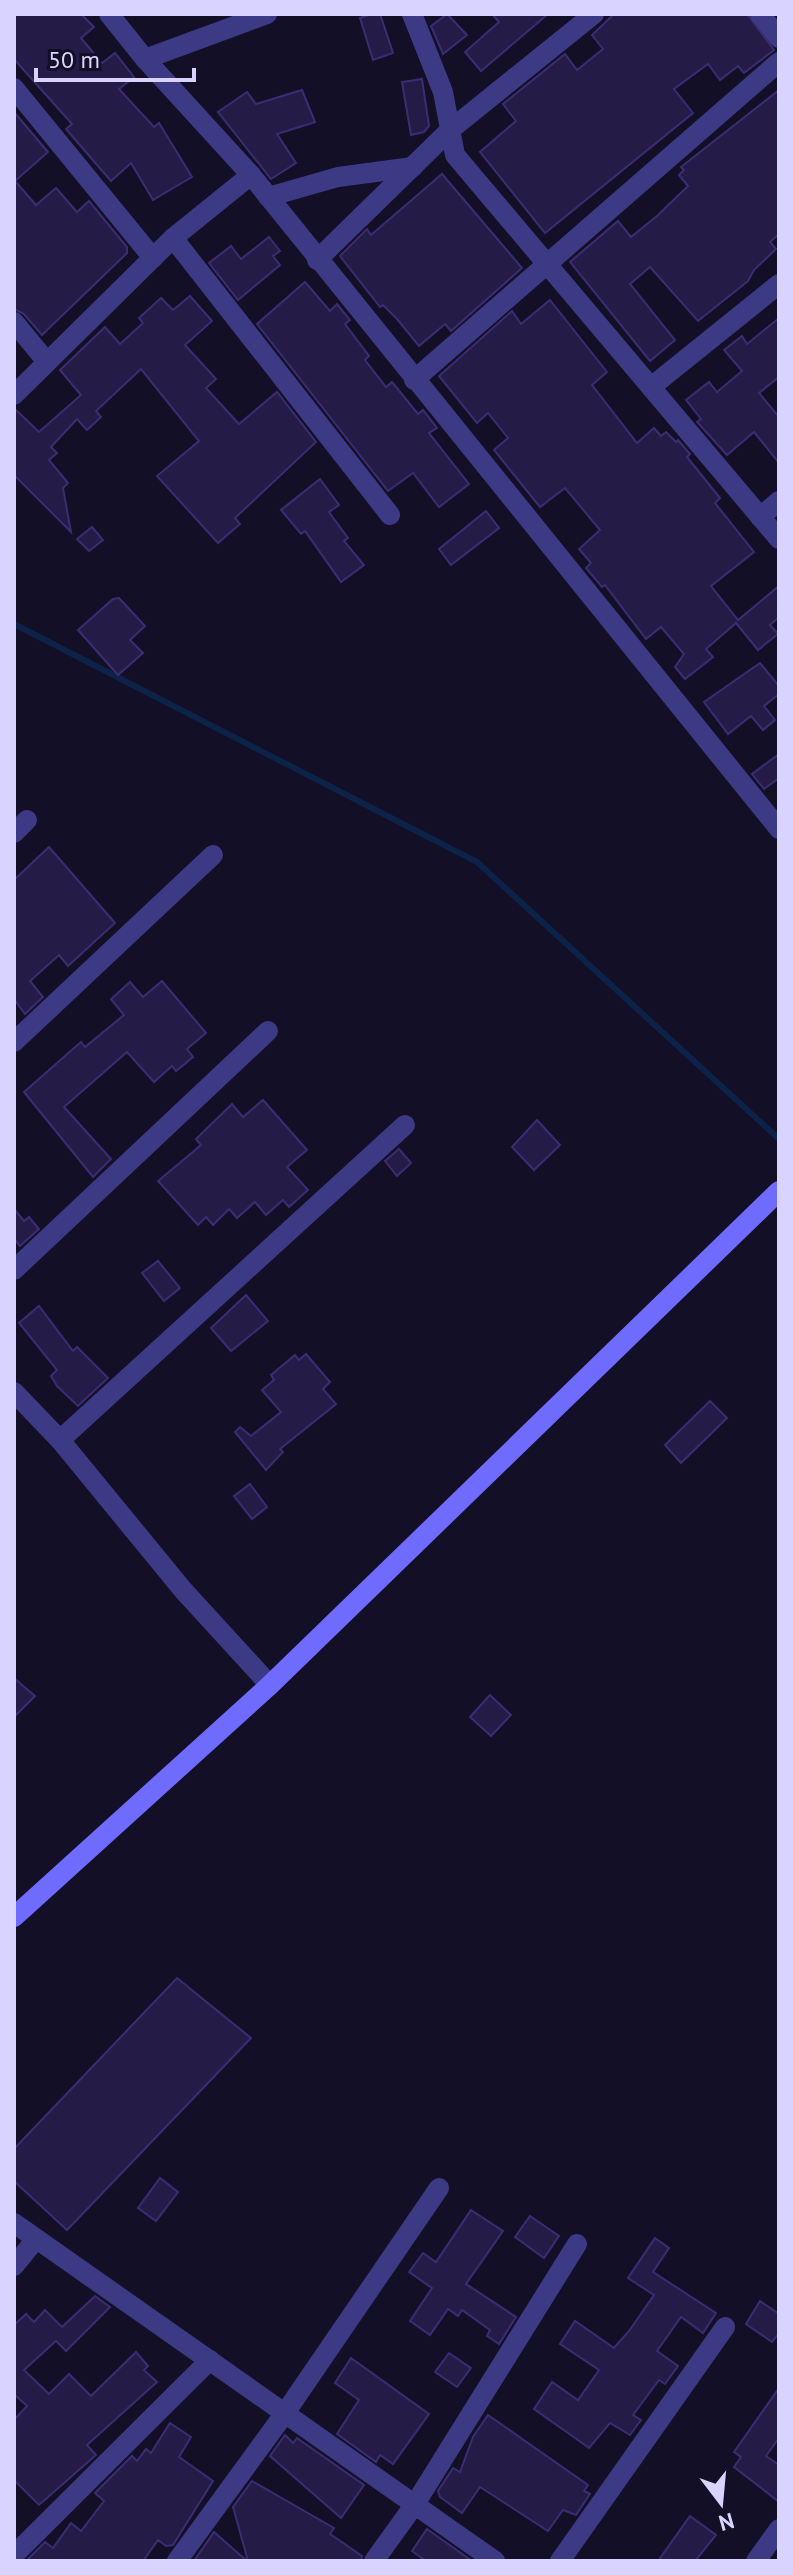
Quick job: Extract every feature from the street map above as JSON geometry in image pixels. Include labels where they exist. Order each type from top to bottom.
[{"type":"main road","points":[[14,1917],[270,1685],[779,1191]]},
{"type":"street","points":[[109,14],[145,59],[251,175],[779,829]]},
{"type":"street","points":[[145,59],[267,14]]},
{"type":"street","points":[[412,14],[443,92],[455,155],[779,539]]},
{"type":"street","points":[[317,260],[450,130],[594,14]]},
{"type":"street","points":[[760,14],[779,38]]},
{"type":"street","points":[[414,380],[779,62]]},
{"type":"street","points":[[14,88],[153,258]]},
{"type":"street","points":[[268,197],[338,177],[413,167]]},
{"type":"street","points":[[14,395],[173,238],[251,175]]},
{"type":"street","points":[[173,238],[390,515]]},
{"type":"street","points":[[651,387],[779,284]]},
{"type":"street","points":[[14,322],[47,362]]},
{"type":"street","points":[[760,517],[779,501]]},
{"type":"street","points":[[14,1042],[213,855]]},
{"type":"street","points":[[14,1270],[268,1031]]},
{"type":"street","points":[[60,1440],[405,1125]]},
{"type":"street","points":[[15,1394],[60,1440],[183,1590],[270,1685]]},
{"type":"street","points":[[177,2561],[285,2413],[439,2188]]},
{"type":"street","points":[[14,2223],[495,2561]]},
{"type":"street","points":[[14,2266],[36,2239]]},
{"type":"street","points":[[374,2561],[415,2504],[577,2244]]},
{"type":"street","points":[[560,2561],[725,2327]]},
{"type":"street","points":[[14,2555],[210,2360]]},
{"type":"street","points":[[756,2561],[779,2529]]},
{"type":"building","points":[[14,14],[81,14],[94,27],[81,38],[102,63],[115,53],[134,77],[119,89],[154,127],[159,123],[192,177],[153,200],[131,163],[111,181],[66,129],[72,124],[14,59]]},
{"type":"building","points":[[380,14],[393,53],[373,60],[360,18]]},
{"type":"building","points":[[447,14],[467,35],[443,54],[431,26]]},
{"type":"building","points":[[492,14],[548,14],[481,71],[465,52],[499,22]]},
{"type":"building","points":[[614,14],[747,14],[774,50],[744,73],[738,66],[720,80],[708,64],[674,89],[693,113],[545,233],[480,152],[516,121],[503,104],[565,54],[577,70],[603,49],[592,35]]},
{"type":"building","points":[[422,79],[429,126],[424,132],[411,135],[402,82]]},
{"type":"building","points":[[302,90],[315,122],[277,134],[296,163],[271,179],[218,112],[247,92],[256,104]]},
{"type":"building","points":[[779,90],[779,234],[770,242],[776,249],[754,270],[748,281],[698,321],[650,267],[630,284],[675,340],[650,361],[570,262],[618,221],[631,237],[658,215],[688,186],[679,175],[684,170],[681,167]]},
{"type":"building","points":[[14,112],[48,152],[15,181],[36,205],[56,188],[77,212],[89,201],[127,247],[127,253],[42,335],[24,314],[14,309]]},
{"type":"building","points":[[442,174],[522,268],[451,331],[445,324],[419,346],[383,305],[380,307],[340,256],[367,229],[371,235]]},
{"type":"building","points":[[269,237],[280,251],[273,256],[280,265],[238,300],[209,263],[231,246],[241,259]]},
{"type":"building","points":[[305,282],[330,311],[337,304],[350,320],[345,324],[369,356],[365,360],[386,387],[392,382],[418,414],[423,410],[437,428],[429,433],[469,484],[439,507],[413,473],[388,491],[257,324]]},
{"type":"building","points":[[190,296],[212,321],[185,345],[216,379],[206,388],[239,424],[277,392],[316,442],[235,518],[240,524],[218,543],[157,476],[199,441],[141,369],[96,411],[101,417],[87,430],[77,419],[51,447],[57,453],[49,460],[68,483],[63,488],[71,532],[14,475],[14,408],[39,432],[81,395],[60,370],[105,327],[120,344],[143,323],[139,318],[161,298],[173,310]]},
{"type":"building","points":[[550,300],[607,372],[592,385],[637,443],[654,428],[661,436],[666,432],[676,442],[678,440],[690,454],[687,457],[720,498],[715,503],[754,552],[711,586],[738,620],[779,586],[779,617],[770,625],[778,634],[758,650],[736,623],[706,649],[713,657],[685,679],[675,667],[684,654],[661,627],[646,639],[605,585],[602,587],[586,568],[591,563],[579,549],[600,530],[565,488],[540,507],[494,450],[508,438],[488,413],[477,423],[439,376],[512,311],[521,324]]},
{"type":"building","points":[[779,318],[779,377],[759,393],[779,417],[779,463],[754,432],[727,455],[697,422],[701,419],[686,400],[709,382],[717,392],[742,371],[724,350],[742,336],[747,344]]},
{"type":"building","points":[[320,479],[339,505],[329,512],[348,538],[344,541],[364,565],[341,582],[305,531],[301,534],[281,510]]},
{"type":"building","points":[[486,511],[499,528],[451,565],[439,549]]},
{"type":"building","points":[[92,527],[103,540],[89,551],[77,539]]},
{"type":"building","points":[[119,598],[145,626],[130,640],[143,653],[118,675],[78,630],[113,599]]},
{"type":"building","points":[[760,663],[779,686],[779,694],[764,706],[775,720],[763,730],[751,716],[728,734],[704,702]]},
{"type":"building","points":[[779,754],[779,778],[764,789],[752,774]]},
{"type":"building","points":[[49,847],[115,923],[68,966],[59,955],[30,981],[43,997],[25,1014],[14,999],[14,880]]},
{"type":"building","points":[[162,981],[206,1033],[187,1049],[193,1057],[176,1071],[172,1066],[154,1082],[127,1052],[64,1107],[111,1159],[93,1177],[24,1092],[81,1042],[85,1047],[124,1015],[111,999],[130,982],[143,997]]},
{"type":"building","points":[[263,1100],[307,1150],[287,1167],[308,1190],[289,1207],[283,1200],[266,1215],[255,1202],[237,1218],[229,1209],[213,1225],[206,1217],[198,1225],[158,1181],[201,1145],[196,1139],[232,1104],[243,1117]]},
{"type":"building","points":[[537,1120],[560,1145],[534,1170],[512,1147]]},
{"type":"building","points":[[399,1149],[411,1163],[397,1176],[385,1161]]},
{"type":"building","points":[[14,1209],[24,1221],[29,1217],[39,1229],[20,1246],[14,1239]]},
{"type":"building","points":[[158,1261],[180,1288],[164,1301],[142,1273]]},
{"type":"building","points":[[246,1295],[268,1321],[231,1351],[211,1328]]},
{"type":"building","points":[[39,1306],[73,1351],[77,1347],[108,1378],[78,1406],[57,1386],[51,1376],[57,1370],[19,1323]]},
{"type":"building","points":[[306,1354],[330,1382],[323,1389],[336,1404],[280,1449],[283,1452],[266,1470],[235,1432],[240,1427],[251,1436],[281,1412],[262,1390],[274,1380],[271,1375],[295,1355],[299,1360]]},
{"type":"building","points":[[710,1401],[727,1418],[681,1463],[665,1445]]},
{"type":"building","points":[[250,1484],[267,1507],[252,1519],[234,1496]]},
{"type":"building","points":[[14,1678],[35,1696],[14,1717]]},
{"type":"building","points":[[490,1695],[511,1715],[491,1736],[470,1717]]},
{"type":"building","points":[[177,1978],[251,2038],[67,2230],[14,2181],[14,2149]]},
{"type":"building","points":[[160,2178],[178,2192],[156,2221],[138,2208]]},
{"type":"building","points":[[471,2210],[503,2231],[466,2284],[516,2317],[499,2344],[487,2336],[490,2330],[462,2310],[458,2316],[448,2309],[430,2335],[410,2321],[432,2288],[409,2272],[423,2253],[436,2262]]},
{"type":"building","points":[[530,2216],[559,2236],[544,2258],[515,2237]]},
{"type":"building","points":[[655,2238],[669,2248],[653,2272],[716,2313],[703,2333],[681,2317],[657,2351],[678,2366],[665,2384],[659,2380],[633,2415],[641,2420],[630,2435],[610,2423],[589,2448],[534,2409],[552,2382],[578,2400],[599,2370],[560,2344],[575,2321],[614,2348],[629,2331],[654,2295],[628,2278]]},
{"type":"building","points":[[95,2296],[110,2307],[66,2351],[56,2341],[24,2370],[49,2394],[69,2374],[91,2396],[136,2352],[148,2366],[144,2370],[157,2382],[87,2445],[96,2455],[39,2505],[14,2480],[14,2420],[27,2406],[14,2394],[14,2325],[26,2314],[34,2322],[45,2310],[62,2327]]},
{"type":"building","points":[[760,2301],[779,2314],[779,2333],[772,2342],[746,2324]]},
{"type":"building","points":[[449,2353],[471,2368],[457,2387],[435,2372]]},
{"type":"building","points":[[351,2358],[429,2414],[393,2464],[380,2455],[376,2462],[337,2434],[359,2400],[335,2383]]},
{"type":"building","points":[[779,2388],[779,2438],[766,2456],[779,2465],[779,2502],[734,2467],[741,2457],[734,2452]]},
{"type":"building","points":[[488,2415],[588,2485],[584,2491],[590,2494],[576,2515],[563,2510],[548,2531],[480,2487],[462,2513],[440,2497],[438,2491],[453,2468],[460,2472],[473,2437]]},
{"type":"building","points":[[170,2423],[191,2437],[179,2457],[213,2481],[173,2545],[166,2546],[158,2540],[143,2561],[26,2561],[45,2542],[53,2548],[71,2523],[81,2531],[104,2501],[95,2493],[132,2456],[137,2461],[146,2449],[151,2453]]},
{"type":"building","points":[[285,2435],[293,2443],[297,2438],[364,2485],[341,2518],[270,2456]]},
{"type":"building","points":[[252,2481],[334,2528],[330,2534],[362,2556],[361,2561],[248,2561],[233,2507]]},
{"type":"building","points":[[690,2516],[716,2535],[695,2561],[658,2561]]},
{"type":"building","points":[[427,2529],[472,2561],[426,2561],[412,2551]]},
{"type":"building","points":[[214,2532],[247,2561],[194,2561]]},
{"type":"waterway","points":[[14,624],[477,862],[779,1139]]}]
